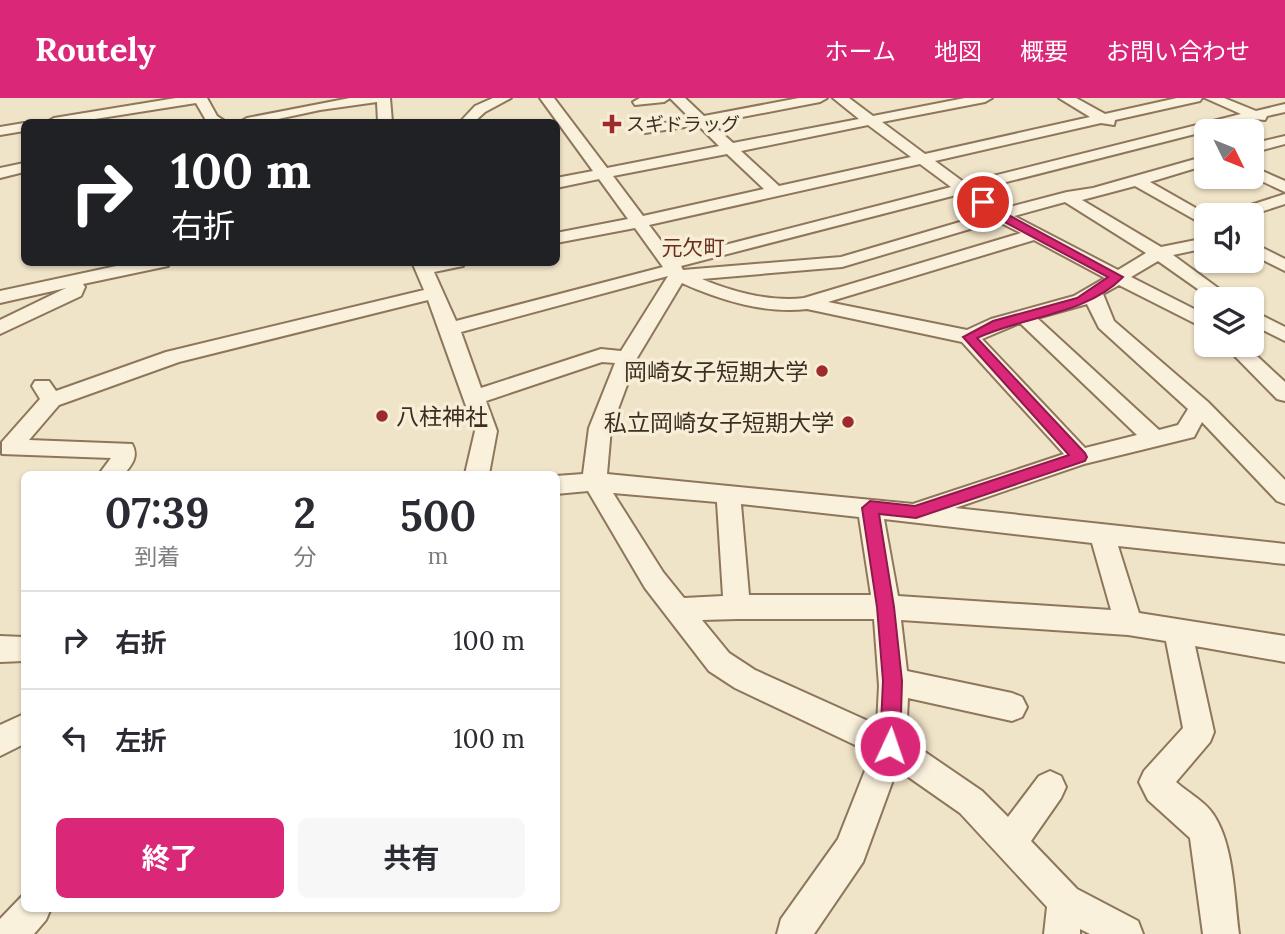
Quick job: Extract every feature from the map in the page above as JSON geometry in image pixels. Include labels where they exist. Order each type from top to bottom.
[{"type":"street","points":[[72,119],[200,98],[212,119]]},
{"type":"street","points":[[261,119],[320,106],[381,98],[384,119]]},
{"type":"street","points":[[473,119],[486,113],[504,98]]},
{"type":"street","points":[[547,98],[674,270],[714,291],[785,306],[807,303],[1035,234]]},
{"type":"street","points":[[640,102],[663,98]]},
{"type":"street","points":[[677,98],[776,192]]},
{"type":"street","points":[[650,130],[820,98]]},
{"type":"street","points":[[840,98],[999,215],[1194,317]]},
{"type":"street","points":[[560,182],[985,98]]},
{"type":"street","points":[[1066,98],[1187,164]]},
{"type":"street","points":[[560,237],[1195,98]]},
{"type":"street","points":[[1212,98],[1285,125]]},
{"type":"street","points":[[450,329],[1146,141],[1285,108]]},
{"type":"street","points":[[0,131],[21,128]]},
{"type":"street","points":[[1264,146],[1285,140]]},
{"type":"street","points":[[674,270],[842,262],[999,215],[1138,181],[1194,163]]},
{"type":"street","points":[[0,173],[21,169]]},
{"type":"street","points":[[1264,176],[1285,187]]},
{"type":"street","points":[[1138,181],[1194,214]]},
{"type":"street","points":[[1067,197],[1158,253],[1207,287]]},
{"type":"street","points":[[1264,206],[1285,199]]},
{"type":"street","points":[[969,337],[998,323],[1081,300],[1158,253],[1194,246]]},
{"type":"street","points":[[1264,254],[1285,266]]},
{"type":"street","points":[[0,297],[144,266]]},
{"type":"street","points":[[422,266],[450,329],[486,431],[478,471]]},
{"type":"street","points":[[674,270],[627,358],[600,428],[594,482],[654,580],[719,662],[746,679],[890,746],[971,802],[1010,844],[1063,917],[1125,934]]},
{"type":"street","points":[[0,328],[74,292],[79,280]]},
{"type":"street","points":[[5,455],[47,393],[173,357],[434,293]]},
{"type":"street","points":[[1094,294],[1106,324],[1200,407],[1285,495]]},
{"type":"street","points":[[807,303],[969,337],[1080,457]]},
{"type":"street","points":[[1025,317],[1156,440]]},
{"type":"street","points":[[1264,323],[1285,335]]},
{"type":"street","points":[[474,398],[601,355],[627,358]]},
{"type":"street","points":[[1246,357],[1285,394]]},
{"type":"street","points":[[916,512],[1080,457],[1185,431],[1200,407]]},
{"type":"street","points":[[5,455],[124,450],[123,460],[114,471]]},
{"type":"street","points":[[560,485],[594,482],[728,494],[916,512],[1285,554]]},
{"type":"street","points":[[728,494],[737,607]]},
{"type":"street","points":[[796,934],[794,932],[851,850],[890,746],[892,681],[886,607],[870,508]]},
{"type":"street","points":[[1102,533],[1128,623]]},
{"type":"street","points":[[677,610],[737,607],[886,607],[1128,623],[1285,649]]},
{"type":"street","points":[[1177,629],[1199,732],[1155,782],[1160,792],[1202,824],[1208,842],[1221,934]]},
{"type":"street","points":[[0,649],[21,649]]},
{"type":"street","points":[[892,681],[1012,708]]},
{"type":"street","points":[[0,741],[21,730]]},
{"type":"street","points":[[1010,844],[1050,787]]},
{"type":"street","points":[[10,934],[30,912]]},
{"type":"place","name":"スギドラッグ","points":[[612,124]]},
{"type":"place","name":"岡崎女子短期大学","points":[[822,371]]},
{"type":"place","name":"八柱神社","points":[[382,416]]},
{"type":"place","name":"私立岡崎女子短期大学","points":[[848,422]]},
{"type":"district","name":"元欠町","points":[[693,247]]},
{"type":"route","points":[[890,746],[892,681],[886,607],[870,508],[916,512],[1080,457],[969,337],[998,323],[1081,300],[1117,277],[999,215],[983,202]]}]
